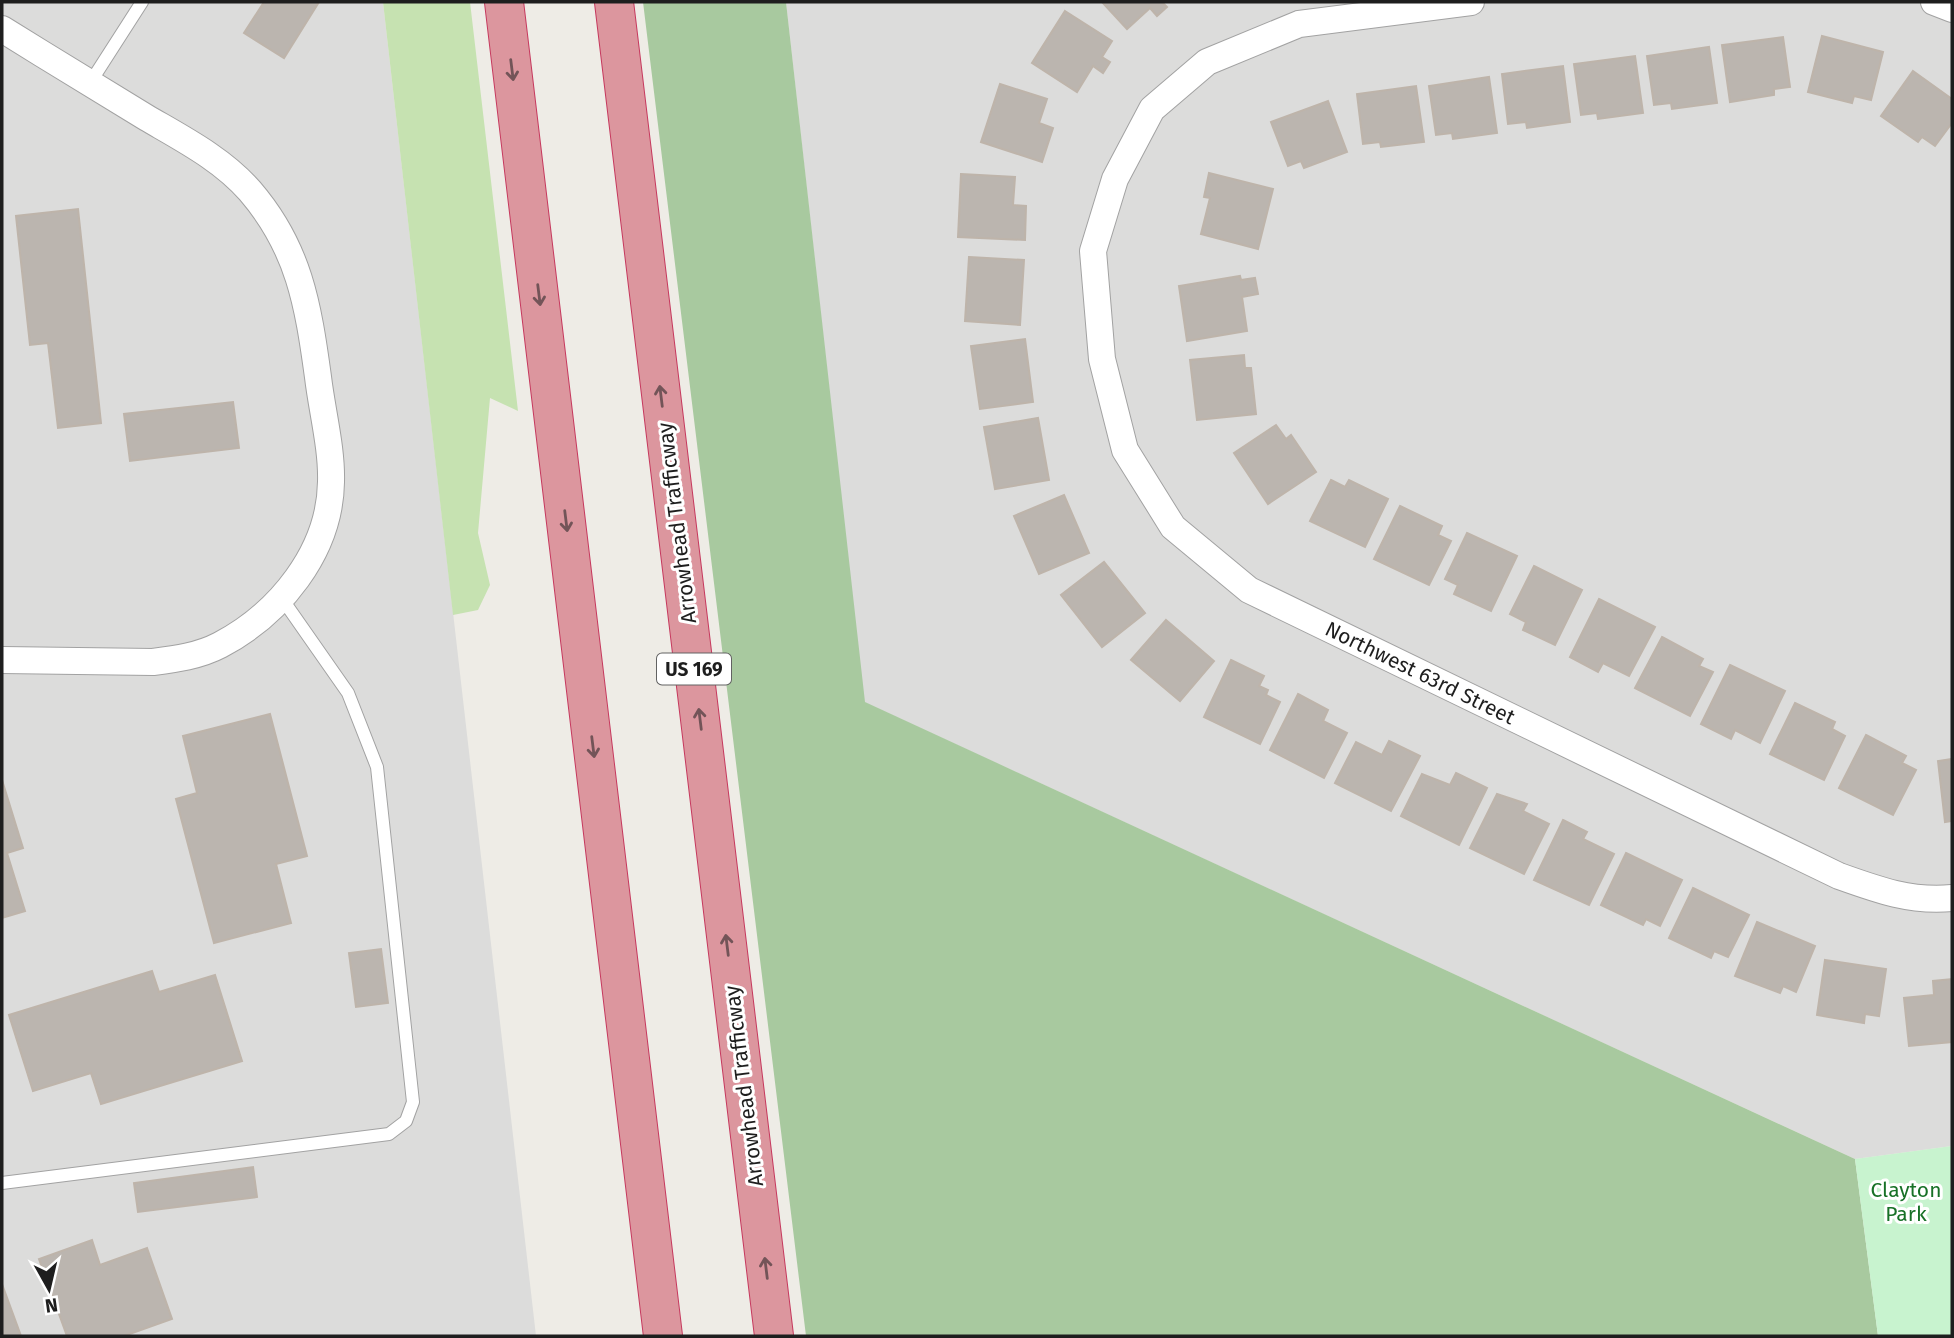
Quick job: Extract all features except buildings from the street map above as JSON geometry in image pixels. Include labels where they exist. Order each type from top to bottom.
[{"type":"highway","points":[[504,2],[663,1336]]},
{"type":"highway","name":"Arrowhead Trafficway","points":[[614,2],[774,1336]]},
{"type":"street","name":"Northwest 63rd Street","points":[[1471,2],[1299,24],[1207,62],[1152,108],[1115,179],[1093,251],[1102,359],[1125,450],[1173,527],[1249,590],[1839,876],[1893,896],[1931,900],[1952,898]]},
{"type":"street","points":[[1934,2],[1952,9]]},
{"type":"street","points":[[2,29],[217,160],[249,190],[275,224],[296,263],[308,305],[331,481],[324,525],[316,547],[283,600],[220,645],[176,659],[153,662],[2,660]]},
{"type":"lane","points":[[90,83],[142,2]]},
{"type":"lane","points":[[2,1183],[389,1134],[406,1121],[413,1101],[377,767],[348,693],[283,600]]},
{"type":"shaded area","points":[[2,2],[383,2],[536,1336],[2,1336]]},
{"type":"shaded area","points":[[786,2],[1952,2],[1952,1146],[1855,1159],[864,702]]},
{"type":"green space","points":[[383,2],[470,2],[518,411],[490,398],[478,533],[490,585],[478,610],[453,615]]},
{"type":"green space","points":[[643,2],[786,2],[865,702],[1855,1159],[1878,1336],[806,1336]]},
{"type":"green space","name":"Clayton Park","points":[[1952,1146],[1952,1336],[1878,1336],[1855,1159]]}]
